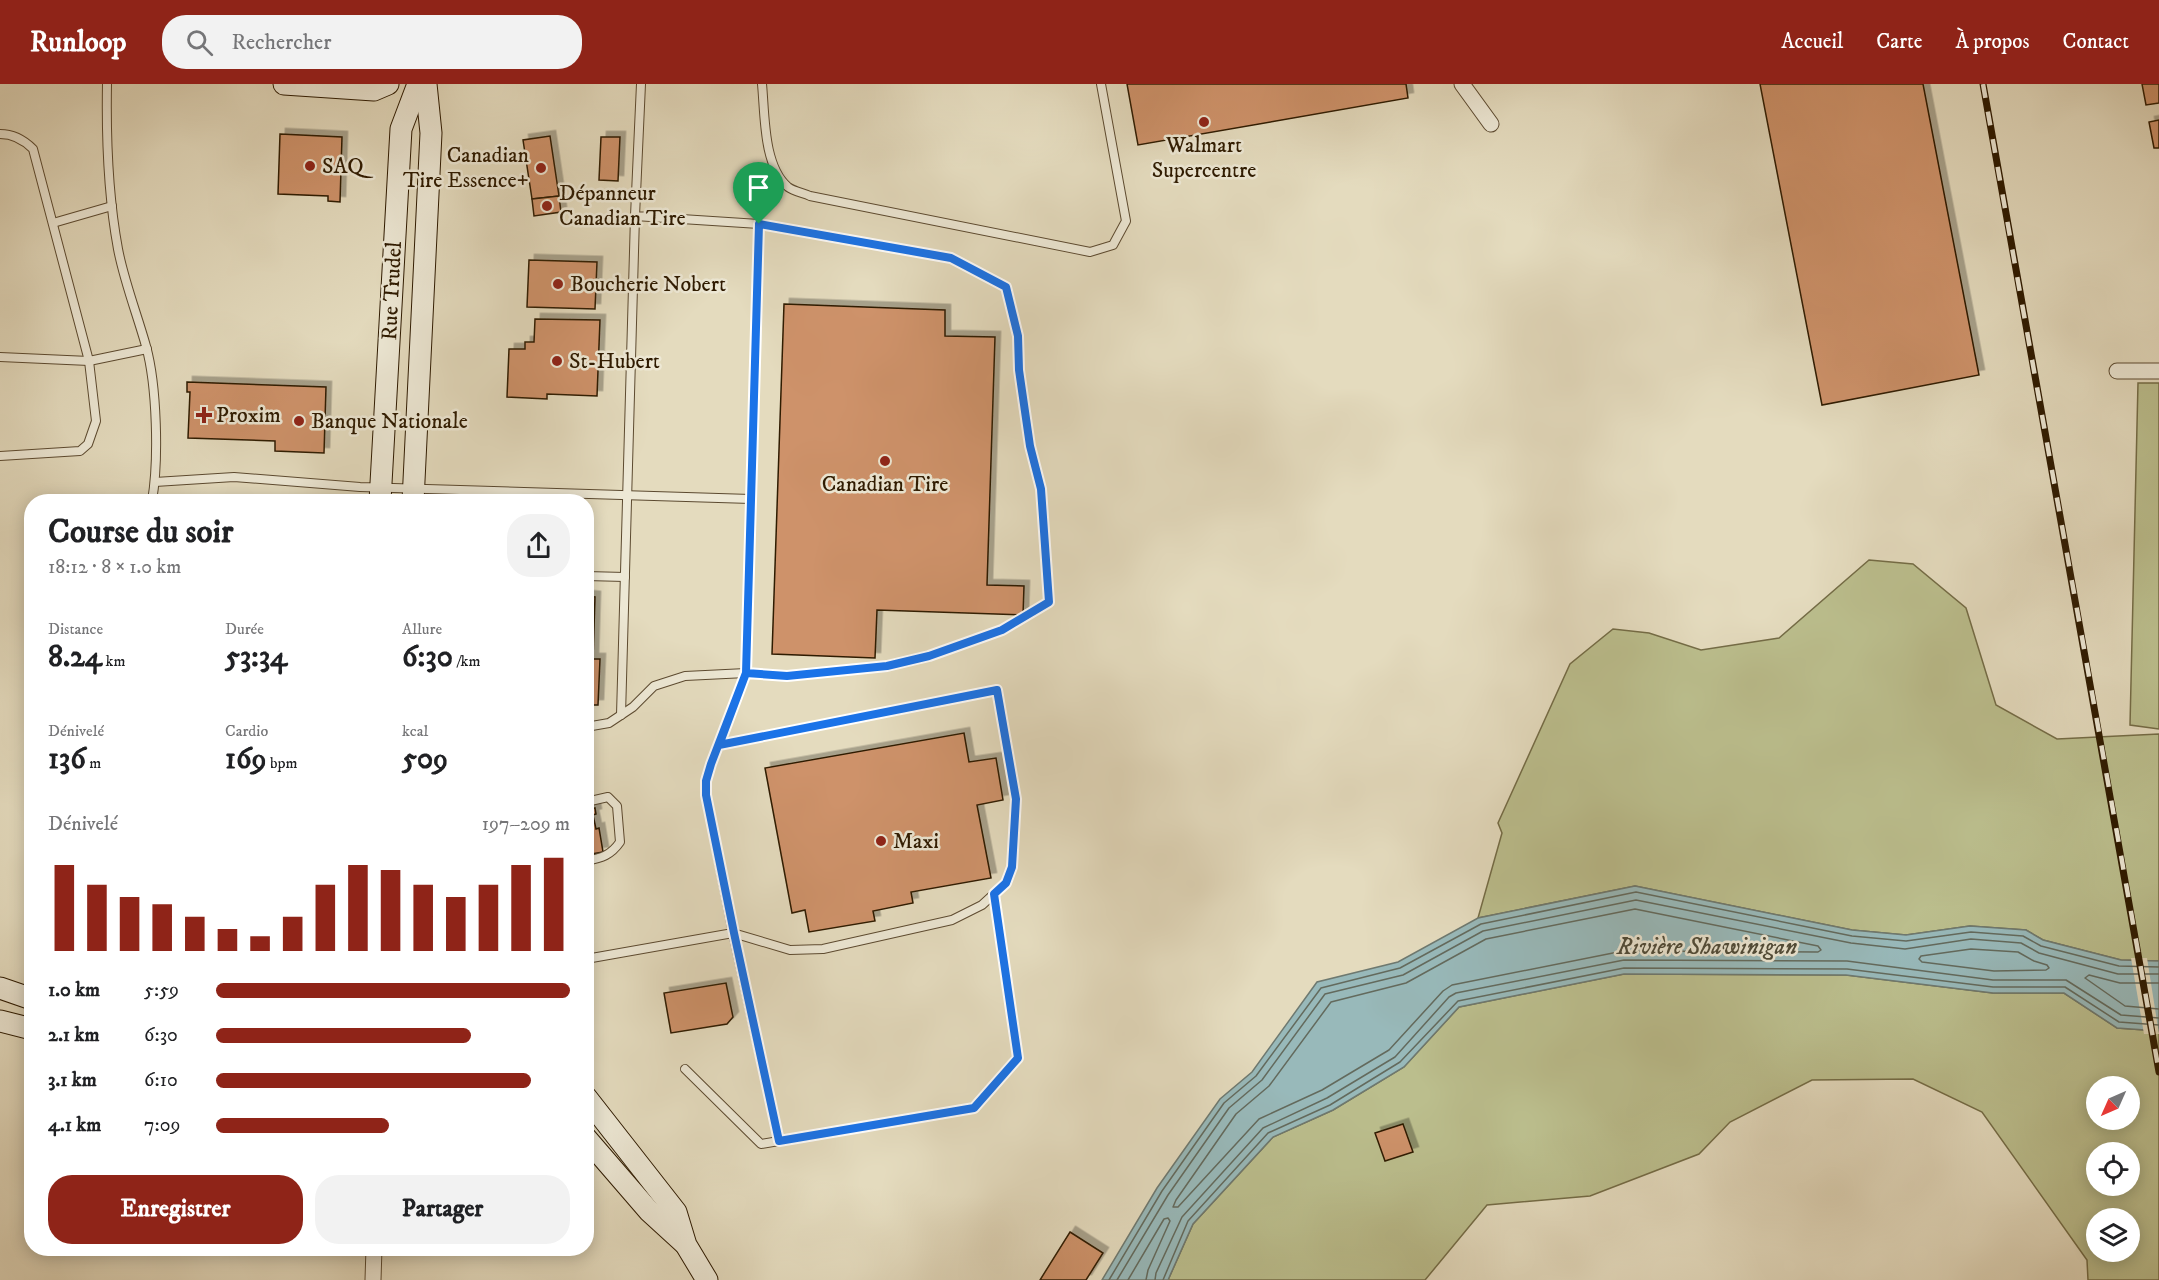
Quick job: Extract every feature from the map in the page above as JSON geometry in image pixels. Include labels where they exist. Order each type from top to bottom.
[{"type":"main road","points":[[284,84],[374,90],[388,84]]},
{"type":"main road","name":"Rue Trudel","points":[[380,494],[400,129],[418,84]]},
{"type":"main road","name":"Rue Trudel","points":[[414,494],[431,133],[426,84]]},
{"type":"main road","points":[[0,988],[24,996]]},
{"type":"main road","points":[[0,1021],[24,1027]]},
{"type":"main road","points":[[594,1107],[676,1212],[687,1245],[707,1280]]},
{"type":"main road","points":[[594,1147],[649,1211],[687,1245]]},
{"type":"street","points":[[1462,84],[1491,124]]},
{"type":"street","points":[[2117,371],[2159,370]]},
{"type":"street","points":[[373,1280],[374,1256]]},
{"type":"lane","points":[[107,84],[109,183],[118,250],[147,349],[154,400],[153,494]]},
{"type":"lane","points":[[621,716],[635,216],[641,84]]},
{"type":"lane","points":[[762,84],[768,152],[774,167],[788,188],[810,196],[1090,252],[1113,245],[1126,221],[1101,84]]},
{"type":"lane","points":[[0,134],[8,134],[24,140],[33,149],[89,362],[96,421],[88,444],[80,451],[0,456]]},
{"type":"lane","points":[[53,223],[112,206]]},
{"type":"lane","points":[[594,726],[609,723],[633,708],[654,686],[685,676],[746,673],[787,676],[887,666],[929,656],[1002,630],[1049,602],[1041,489],[1030,446],[1019,370],[1018,336],[1006,287],[951,258],[759,224],[635,216]]},
{"type":"lane","points":[[759,224],[746,673],[706,781],[706,795],[779,1141]]},
{"type":"lane","points":[[0,357],[89,362],[147,349]]},
{"type":"lane","points":[[155,482],[234,477],[380,494],[506,490],[751,499]]},
{"type":"lane","points":[[594,576],[625,577]]},
{"type":"lane","points":[[594,959],[734,933],[790,950],[823,949],[952,920],[982,905],[1006,883],[1012,867],[1016,799],[997,690],[719,745]]},
{"type":"lane","points":[[594,800],[608,797],[617,806],[620,842],[613,852],[594,860]]},
{"type":"lane","points":[[685,1069],[760,1144],[974,1108],[1018,1058],[994,894]]},
{"type":"green space","points":[[2138,383],[2159,383],[2159,729],[2130,725]]},
{"type":"green space","points":[[1869,560],[1913,564],[1966,608],[1996,705],[2057,739],[2159,734],[2159,961],[2121,960],[2043,940],[2026,930],[1970,926],[1906,935],[1852,930],[1635,886],[1478,918],[1502,833],[1498,823],[1570,664],[1613,629],[1649,633],[1701,650],[1779,638]]},
{"type":"green space","points":[[1624,974],[1846,975],[1993,993],[2064,993],[2117,1028],[2159,1031],[2159,1280],[2088,1280],[2087,1262],[2140,1262],[2140,1208],[2086,1208],[2086,1259],[1982,1112],[1913,1079],[1812,1080],[1730,1122],[1699,1154],[1590,1196],[1487,1205],[1425,1280],[1168,1280],[1193,1224],[1273,1137],[1333,1110],[1404,1067],[1459,1007]]},
{"type":"water","name":"Rivière Shawinigan","points":[[1635,886],[1852,930],[1906,935],[1970,926],[2026,930],[2043,940],[2121,960],[2159,961],[2159,1031],[2117,1028],[2064,993],[1993,993],[1846,975],[1624,974],[1459,1007],[1404,1067],[1333,1110],[1273,1137],[1193,1224],[1168,1280],[1102,1280],[1157,1188],[1220,1099],[1252,1072],[1317,982],[1398,962],[1478,918]]},
{"type":"pier","points":[[2131,958],[2147,958],[2159,1034],[2144,1034]]},
{"type":"building","name":"Walmart Supercentre","points":[[1127,84],[1406,84],[1408,98],[1138,145]]},
{"type":"building","points":[[1760,84],[1923,84],[1979,375],[1822,405]]},
{"type":"building","points":[[2142,84],[2159,84],[2159,103],[2146,105]]},
{"type":"building","points":[[2159,120],[2159,148],[2154,148],[2149,122]]},
{"type":"building","points":[[280,134],[342,137],[340,202],[328,201],[328,196],[278,194]]},
{"type":"building","name":"Canadian Tire Essence+","points":[[550,136],[559,196],[532,199],[523,140]]},
{"type":"building","points":[[601,137],[620,137],[618,181],[599,180]]},
{"type":"building","name":"Dépanneur Canadian Tire","points":[[559,196],[561,212],[534,216],[532,199]]},
{"type":"building","points":[[529,260],[597,262],[595,309],[527,307]]},
{"type":"building","name":"Canadian Tire","points":[[784,304],[945,310],[945,336],[995,337],[987,585],[1024,586],[1023,615],[877,610],[875,658],[772,654]]},
{"type":"building","points":[[535,319],[600,320],[597,396],[547,394],[547,399],[507,397],[509,349],[525,349],[525,342],[534,342]]},
{"type":"building","points":[[187,382],[326,387],[324,453],[275,451],[275,441],[188,438],[190,392],[187,392]]},
{"type":"building","points":[[594,659],[600,659],[598,705],[594,705]]},
{"type":"building","name":"Maxi","points":[[964,733],[969,762],[996,758],[1003,800],[977,805],[991,878],[911,892],[913,903],[873,911],[875,921],[809,932],[805,910],[792,913],[765,768]]},
{"type":"building","points":[[594,820],[596,829],[599,828],[603,852],[594,854]]},
{"type":"building","points":[[726,983],[733,1017],[727,1024],[671,1033],[664,993]]},
{"type":"building","points":[[1403,1124],[1413,1152],[1385,1161],[1375,1133]]},
{"type":"building","points":[[1070,1232],[1103,1253],[1086,1280],[1040,1280]]},
{"type":"railway","points":[[1983,84],[2159,1072]]},
{"type":"place","name":"Walmart Supercentre","points":[[1204,122]]},
{"type":"place","name":"SAQ","points":[[310,166]]},
{"type":"place","name":"Canadian Tire Essence+","points":[[541,168]]},
{"type":"place","name":"Dépanneur Canadian Tire","points":[[547,206]]},
{"type":"place","name":"Boucherie Nobert","points":[[558,284]]},
{"type":"place","name":"St-Hubert","points":[[557,361]]},
{"type":"place","name":"Proxim","points":[[204,415]]},
{"type":"place","name":"Banque Nationale","points":[[299,421]]},
{"type":"place","name":"Canadian Tire","points":[[885,461]]},
{"type":"place","name":"Maxi","points":[[881,841]]},
{"type":"route","points":[[759,224],[746,673],[711,764],[706,781],[706,795],[779,1141],[974,1108],[1018,1058],[994,894],[1006,883],[1012,867],[1016,799],[997,690],[719,745],[746,673],[787,676],[887,666],[929,656],[1002,630],[1049,602],[1041,489],[1030,446],[1019,370],[1018,336],[1006,287],[951,258],[759,224]]}]
